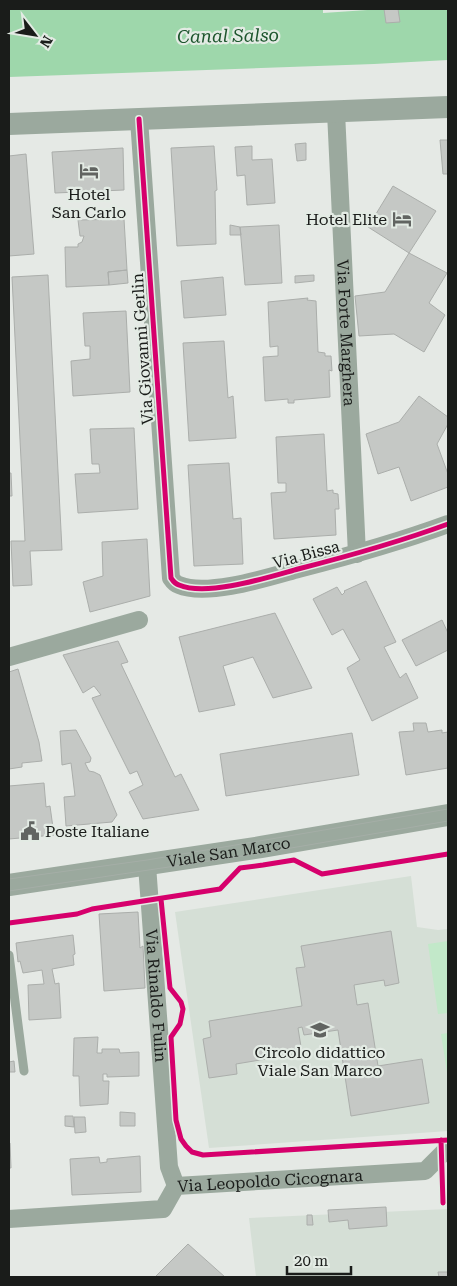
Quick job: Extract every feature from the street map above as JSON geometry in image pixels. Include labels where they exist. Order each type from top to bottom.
[{"type":"street","points":[[9,124],[448,107]]},
{"type":"street","name":"Via Forte Marghera","points":[[336,112],[357,554]]},
{"type":"street","name":"Via Giovanni Gerlin","points":[[139,119],[171,578]]},
{"type":"street","name":"Via Bissa","points":[[171,578],[176,584],[185,587],[209,588],[238,585],[357,554],[448,524]]},
{"type":"street","points":[[9,657],[139,620]]},
{"type":"street","name":"Viale San Marco","points":[[9,884],[261,847],[448,814]]},
{"type":"street","name":"Via Rinaldo Fulin","points":[[147,865],[169,1167],[176,1186]]},
{"type":"street","name":"Via Leopoldo Cicognara","points":[[9,1220],[163,1209],[176,1186],[425,1170],[448,1151]]},
{"type":"lane","points":[[9,955],[24,1071]]},
{"type":"shaded area","name":"Circolo didattico Viale San Marco","points":[[411,876],[417,927],[438,930],[448,929],[448,1131],[209,1148],[175,912]]},
{"type":"shaded area","points":[[448,941],[448,1013],[438,1014],[428,944]]},
{"type":"shaded area","points":[[448,1033],[448,1079],[441,1034]]},
{"type":"shaded area","points":[[448,1209],[448,1277],[256,1277],[249,1218]]},
{"type":"water","name":"Canal Salso","points":[[9,9],[323,9],[323,13],[382,9],[448,9],[448,60],[9,77]]},
{"type":"building","points":[[384,9],[398,9],[400,22],[386,23]]},
{"type":"building","points":[[440,140],[448,140],[448,174],[443,174]]},
{"type":"building","points":[[306,143],[306,160],[297,161],[295,144]]},
{"type":"building","points":[[214,146],[217,190],[215,191],[216,244],[177,246],[171,148]]},
{"type":"building","points":[[252,146],[252,160],[272,159],[275,203],[247,205],[245,175],[237,176],[235,147]]},
{"type":"building","name":"Hotel San Carlo","points":[[123,148],[124,190],[55,193],[52,152]]},
{"type":"building","points":[[26,154],[34,254],[9,256],[9,156]]},
{"type":"building","name":"Hotel Elite","points":[[393,186],[436,211],[409,253],[368,227]]},
{"type":"building","points":[[124,219],[127,270],[108,272],[109,285],[66,287],[65,247],[78,247],[84,236],[80,236],[78,220]]},
{"type":"building","points":[[230,225],[240,227],[241,235],[230,235]]},
{"type":"building","points":[[279,225],[282,283],[245,285],[240,227]]},
{"type":"building","name":"Hotel Elite","points":[[409,253],[447,273],[429,303],[445,315],[424,352],[394,334],[359,336],[355,296],[385,292]]},
{"type":"building","points":[[127,270],[128,283],[109,285],[108,272]]},
{"type":"building","points":[[48,275],[62,550],[30,551],[32,585],[13,586],[11,541],[25,541],[12,277]]},
{"type":"building","points":[[314,275],[314,281],[295,283],[295,276]]},
{"type":"building","points":[[223,277],[226,315],[184,318],[181,281]]},
{"type":"building","points":[[308,298],[307,300],[316,301],[318,352],[325,353],[325,356],[331,356],[332,371],[329,370],[330,397],[294,400],[294,403],[288,403],[288,399],[265,401],[263,357],[278,356],[278,346],[270,347],[268,302]]},
{"type":"building","points":[[126,311],[130,392],[73,396],[71,361],[90,359],[90,346],[85,346],[83,313]]},
{"type":"building","points":[[224,341],[228,398],[233,396],[236,438],[189,441],[183,343]]},
{"type":"building","points":[[419,396],[448,417],[448,424],[437,444],[448,474],[448,487],[411,501],[399,467],[378,474],[366,434],[399,422]]},
{"type":"building","points":[[134,428],[138,509],[78,513],[75,474],[100,473],[99,464],[92,464],[90,429]]},
{"type":"building","points":[[324,434],[327,491],[333,490],[333,493],[338,494],[339,509],[335,509],[336,535],[274,539],[271,493],[286,492],[286,483],[278,483],[276,437]]},
{"type":"building","points":[[229,463],[233,519],[241,518],[243,564],[194,566],[188,465]]},
{"type":"building","points":[[9,473],[11,473],[12,496],[9,496]]},
{"type":"building","points":[[147,539],[150,596],[90,612],[83,582],[103,576],[102,542]]},
{"type":"building","points":[[366,581],[396,642],[384,647],[400,678],[406,673],[418,698],[372,721],[347,668],[360,660],[343,629],[332,635],[313,599],[337,587],[342,595],[344,591]]},
{"type":"building","points":[[275,613],[312,688],[273,698],[253,657],[223,666],[235,705],[199,712],[179,637]]},
{"type":"building","points":[[442,620],[448,633],[448,650],[416,666],[402,640]]},
{"type":"building","points":[[118,641],[128,662],[121,664],[175,777],[181,774],[199,810],[143,819],[129,792],[143,785],[137,771],[130,774],[92,698],[101,695],[94,686],[83,693],[63,655]]},
{"type":"building","points":[[18,669],[39,742],[42,761],[22,763],[22,767],[9,769],[9,672]]},
{"type":"building","points":[[413,723],[426,723],[428,732],[442,730],[442,733],[448,732],[448,768],[406,775],[399,732],[414,731]]},
{"type":"building","points":[[76,730],[91,758],[90,762],[85,763],[89,771],[100,775],[117,815],[112,822],[66,826],[64,797],[75,796],[71,763],[62,765],[60,731]]},
{"type":"building","points":[[352,733],[359,775],[226,796],[220,754]]},
{"type":"building","points":[[44,783],[46,807],[50,806],[54,835],[9,839],[9,786]]},
{"type":"building","points":[[138,912],[140,948],[143,946],[145,988],[104,991],[99,914]]},
{"type":"building","points":[[391,931],[399,983],[385,986],[384,980],[354,985],[357,1005],[368,1003],[378,1066],[422,1059],[429,1103],[351,1116],[338,1030],[304,1035],[302,1027],[298,1028],[302,1053],[236,1064],[237,1074],[209,1078],[203,1039],[211,1037],[209,1021],[302,1006],[296,968],[305,967],[301,946]]},
{"type":"building","points":[[73,935],[74,965],[52,969],[55,984],[59,983],[61,1018],[29,1020],[28,985],[44,984],[42,970],[23,973],[20,961],[18,962],[16,943]]},
{"type":"building","points":[[98,1037],[97,1053],[102,1053],[102,1049],[119,1049],[120,1053],[139,1052],[139,1076],[107,1077],[107,1074],[103,1074],[103,1081],[109,1081],[108,1104],[80,1106],[79,1076],[73,1076],[74,1038]]},
{"type":"building","points":[[14,1061],[15,1072],[9,1072],[9,1062]]},
{"type":"building","points":[[120,1112],[135,1113],[135,1126],[120,1126]]},
{"type":"building","points":[[65,1116],[73,1116],[74,1127],[65,1126]]},
{"type":"building","points":[[74,1117],[85,1117],[86,1132],[75,1133]]},
{"type":"building","points":[[10,1143],[11,1168],[9,1168]]},
{"type":"building","points":[[140,1156],[141,1192],[72,1195],[70,1159],[99,1157],[100,1163],[107,1162],[107,1159]]},
{"type":"building","points":[[386,1207],[387,1226],[349,1229],[348,1220],[329,1222],[328,1210]]},
{"type":"building","points":[[307,1215],[312,1215],[313,1225],[307,1225]]},
{"type":"building","points":[[188,1244],[225,1277],[155,1277]]},
{"type":"building","points":[[438,1272],[448,1272],[448,1277],[439,1277]]},
{"type":"tram line","points":[[9,879],[147,860],[448,809]]},
{"type":"tram line","points":[[9,891],[262,853],[448,821]]},
{"type":"cycle path","points":[[139,119],[171,578],[178,585],[191,588],[205,589],[238,584],[355,554],[448,524]]},
{"type":"cycle path","points":[[9,923],[77,914],[92,909],[220,889],[240,868],[294,860],[322,874],[448,854]]},
{"type":"cycle path","points":[[161,899],[170,988],[181,1002],[183,1009],[180,1024],[171,1037],[176,1120],[181,1139],[192,1152],[203,1155],[448,1140]]},
{"type":"cycle path","points":[[441,1140],[443,1203]]},
{"type":"place","name":"Hotel San Carlo","points":[[89,171]]},
{"type":"place","name":"Hotel Elite","points":[[402,219]]},
{"type":"place","name":"Poste Italiane","points":[[30,831]]},
{"type":"place","name":"Circolo didattico Viale San Marco","points":[[320,1030]]}]
